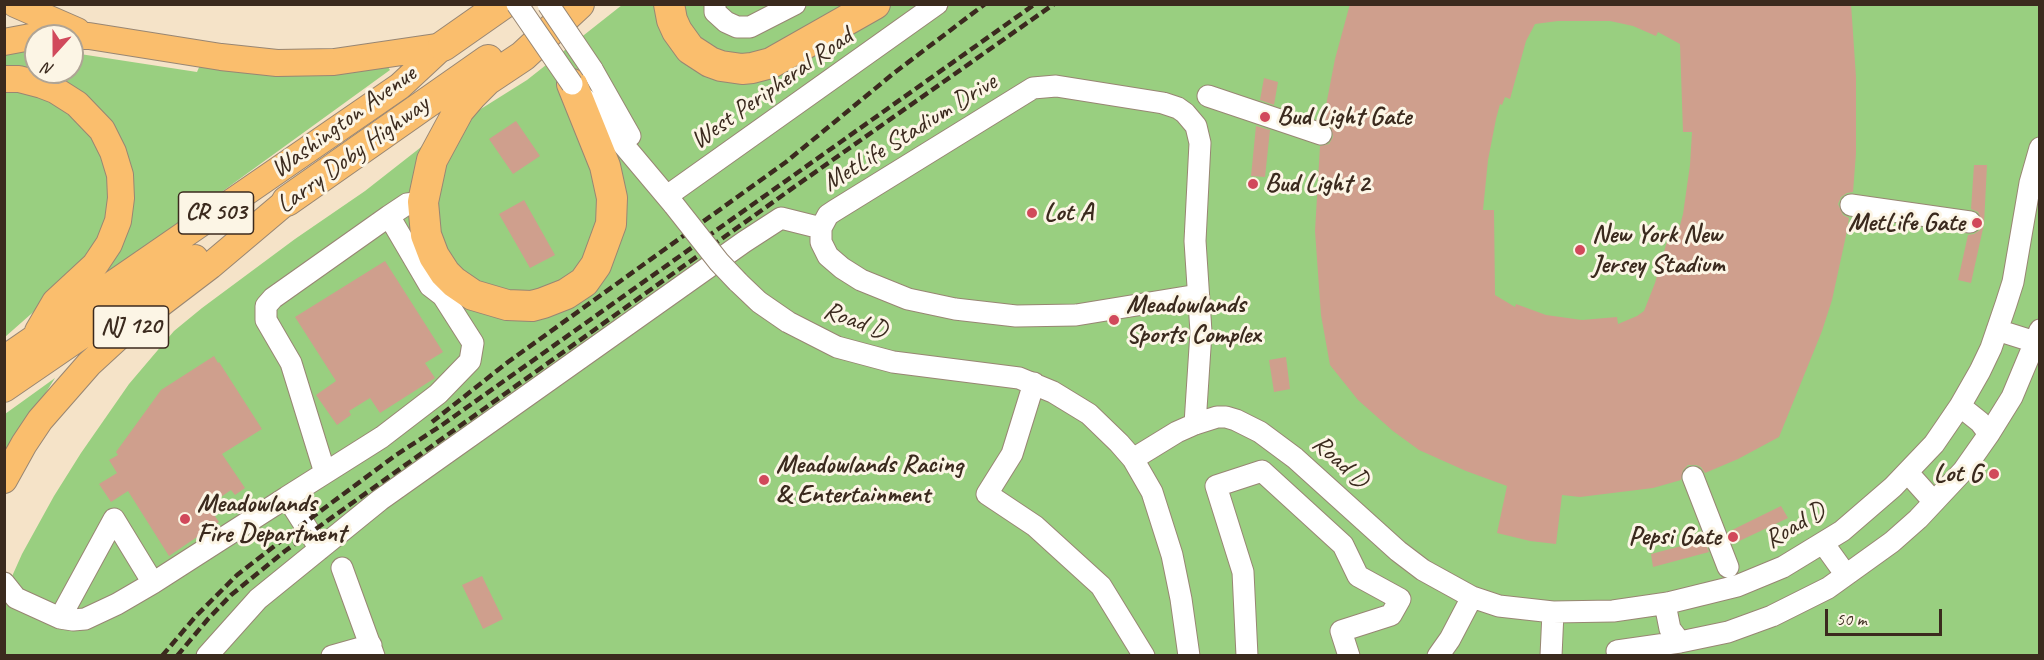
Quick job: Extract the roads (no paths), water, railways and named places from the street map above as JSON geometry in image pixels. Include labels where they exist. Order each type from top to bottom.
[{"type":"highway","points":[[443,46],[503,4]]},
{"type":"highway","name":"Larry Doby Highway","points":[[287,201],[449,87],[573,4]]},
{"type":"highway","points":[[579,4],[523,56],[487,80],[459,110],[432,160],[423,202],[426,235],[439,265],[454,282],[473,295],[507,305],[532,306],[566,294],[584,282],[596,265],[611,224],[612,198],[582,77]]},
{"type":"highway","points":[[669,4],[672,20],[690,49],[710,62],[742,69],[771,63],[875,4]]},
{"type":"main road","points":[[15,4],[89,36]]},
{"type":"main road","points":[[84,36],[221,57],[278,63],[334,62],[443,46]]},
{"type":"main road","points":[[4,42],[24,38]]},
{"type":"main road","name":"Washington Avenue","points":[[4,359],[400,86],[443,46]]},
{"type":"main road","points":[[4,79],[19,79],[42,85],[78,104],[102,130],[113,152],[120,175],[121,198],[118,221],[109,244],[95,265],[55,302],[32,340]]},
{"type":"main road","name":"Washington Avenue","points":[[4,389],[189,261],[287,201]]},
{"type":"main road","name":"Larry Doby Highway","points":[[4,480],[40,420],[89,364],[126,330],[210,266],[287,201]]},
{"type":"street","name":"Road D","points":[[517,4],[582,77],[719,262],[759,302],[788,322],[846,351],[893,362],[1004,375],[1034,383],[1089,414],[1105,428],[1132,459],[1177,432],[1212,418],[1226,417],[1260,432],[1295,458],[1398,551],[1423,570],[1472,597],[1512,608],[1554,612],[1613,611],[1665,604],[1712,593],[1784,567],[1860,517],[1908,473],[1934,444],[1980,371],[2013,282],[2030,183],[2039,149]]},
{"type":"street","points":[[548,4],[582,77]]},
{"type":"street","points":[[715,4],[714,12],[719,18],[738,27],[750,27],[795,4]]},
{"type":"street","name":"West Peripheral Road","points":[[671,200],[937,4]]},
{"type":"street","name":"MetLife Stadium Drive","points":[[1195,424],[1201,332],[1196,241],[1200,143],[1196,126],[1178,108],[1163,103],[1056,86],[1033,88],[834,211],[828,215],[821,228],[823,249],[842,268],[861,280],[892,294],[945,308],[1016,316],[1046,316],[1106,311],[1198,295]]},
{"type":"street","points":[[1208,96],[1321,134]]},
{"type":"street","points":[[325,473],[291,363],[266,320],[266,306],[273,298],[388,216],[407,204],[423,202]]},
{"type":"street","points":[[1851,205],[1981,224]]},
{"type":"street","points":[[8,594],[60,618],[85,619],[153,583],[382,437],[438,394],[470,361],[473,343],[442,296],[430,286],[388,216]]},
{"type":"street","points":[[207,656],[258,599],[380,500],[734,249],[781,218],[821,228]]},
{"type":"street","points":[[1618,656],[1617,651],[1728,632],[1772,616],[1811,598],[1892,542],[1963,471],[2012,397],[2037,336],[1997,330]]},
{"type":"street","points":[[1034,383],[1012,454],[987,494],[1035,526],[1101,586],[1144,656]]},
{"type":"street","points":[[1960,406],[1980,422],[1989,434]]},
{"type":"street","points":[[1132,459],[1152,492],[1172,555],[1189,656]]},
{"type":"street","points":[[1247,656],[1243,572],[1216,486],[1262,471],[1343,545],[1358,576],[1400,599],[1391,615],[1341,631],[1349,656]]},
{"type":"street","points":[[1908,473],[1934,502]]},
{"type":"street","points":[[1693,477],[1728,567]]},
{"type":"street","points":[[287,497],[320,549]]},
{"type":"street","points":[[60,618],[114,519],[153,583]]},
{"type":"street","points":[[1823,543],[1846,575]]},
{"type":"street","points":[[332,656],[373,650],[342,568]]},
{"type":"street","points":[[1438,656],[1450,639],[1472,597]]},
{"type":"street","points":[[1665,604],[1670,629],[1680,642]]},
{"type":"street","points":[[1551,656],[1554,612]]},
{"type":"railway","points":[[432,422],[508,362],[786,162],[894,73],[985,4]]},
{"type":"railway","points":[[162,656],[196,616],[237,575],[303,524],[396,455],[442,425],[1035,4]]},
{"type":"railway","points":[[177,656],[231,595],[285,551],[1054,4]]},
{"type":"place","name":"Bud Light Gate","points":[[1265,117]]},
{"type":"place","name":"Bud Light 2","points":[[1253,184]]},
{"type":"place","name":"Lot A","points":[[1032,213]]},
{"type":"place","name":"MetLife Gate","points":[[1977,223]]},
{"type":"place","name":"New York New Jersey Stadium","points":[[1580,250]]},
{"type":"place","name":"Meadowlands Sports Complex","points":[[1114,320]]},
{"type":"place","name":"Lot G","points":[[1994,474]]},
{"type":"place","name":"Meadowlands Racing & Entertainment","points":[[764,480]]},
{"type":"place","name":"Meadowlands Fire Department","points":[[185,519]]},
{"type":"place","name":"Pepsi Gate","points":[[1733,537]]}]
